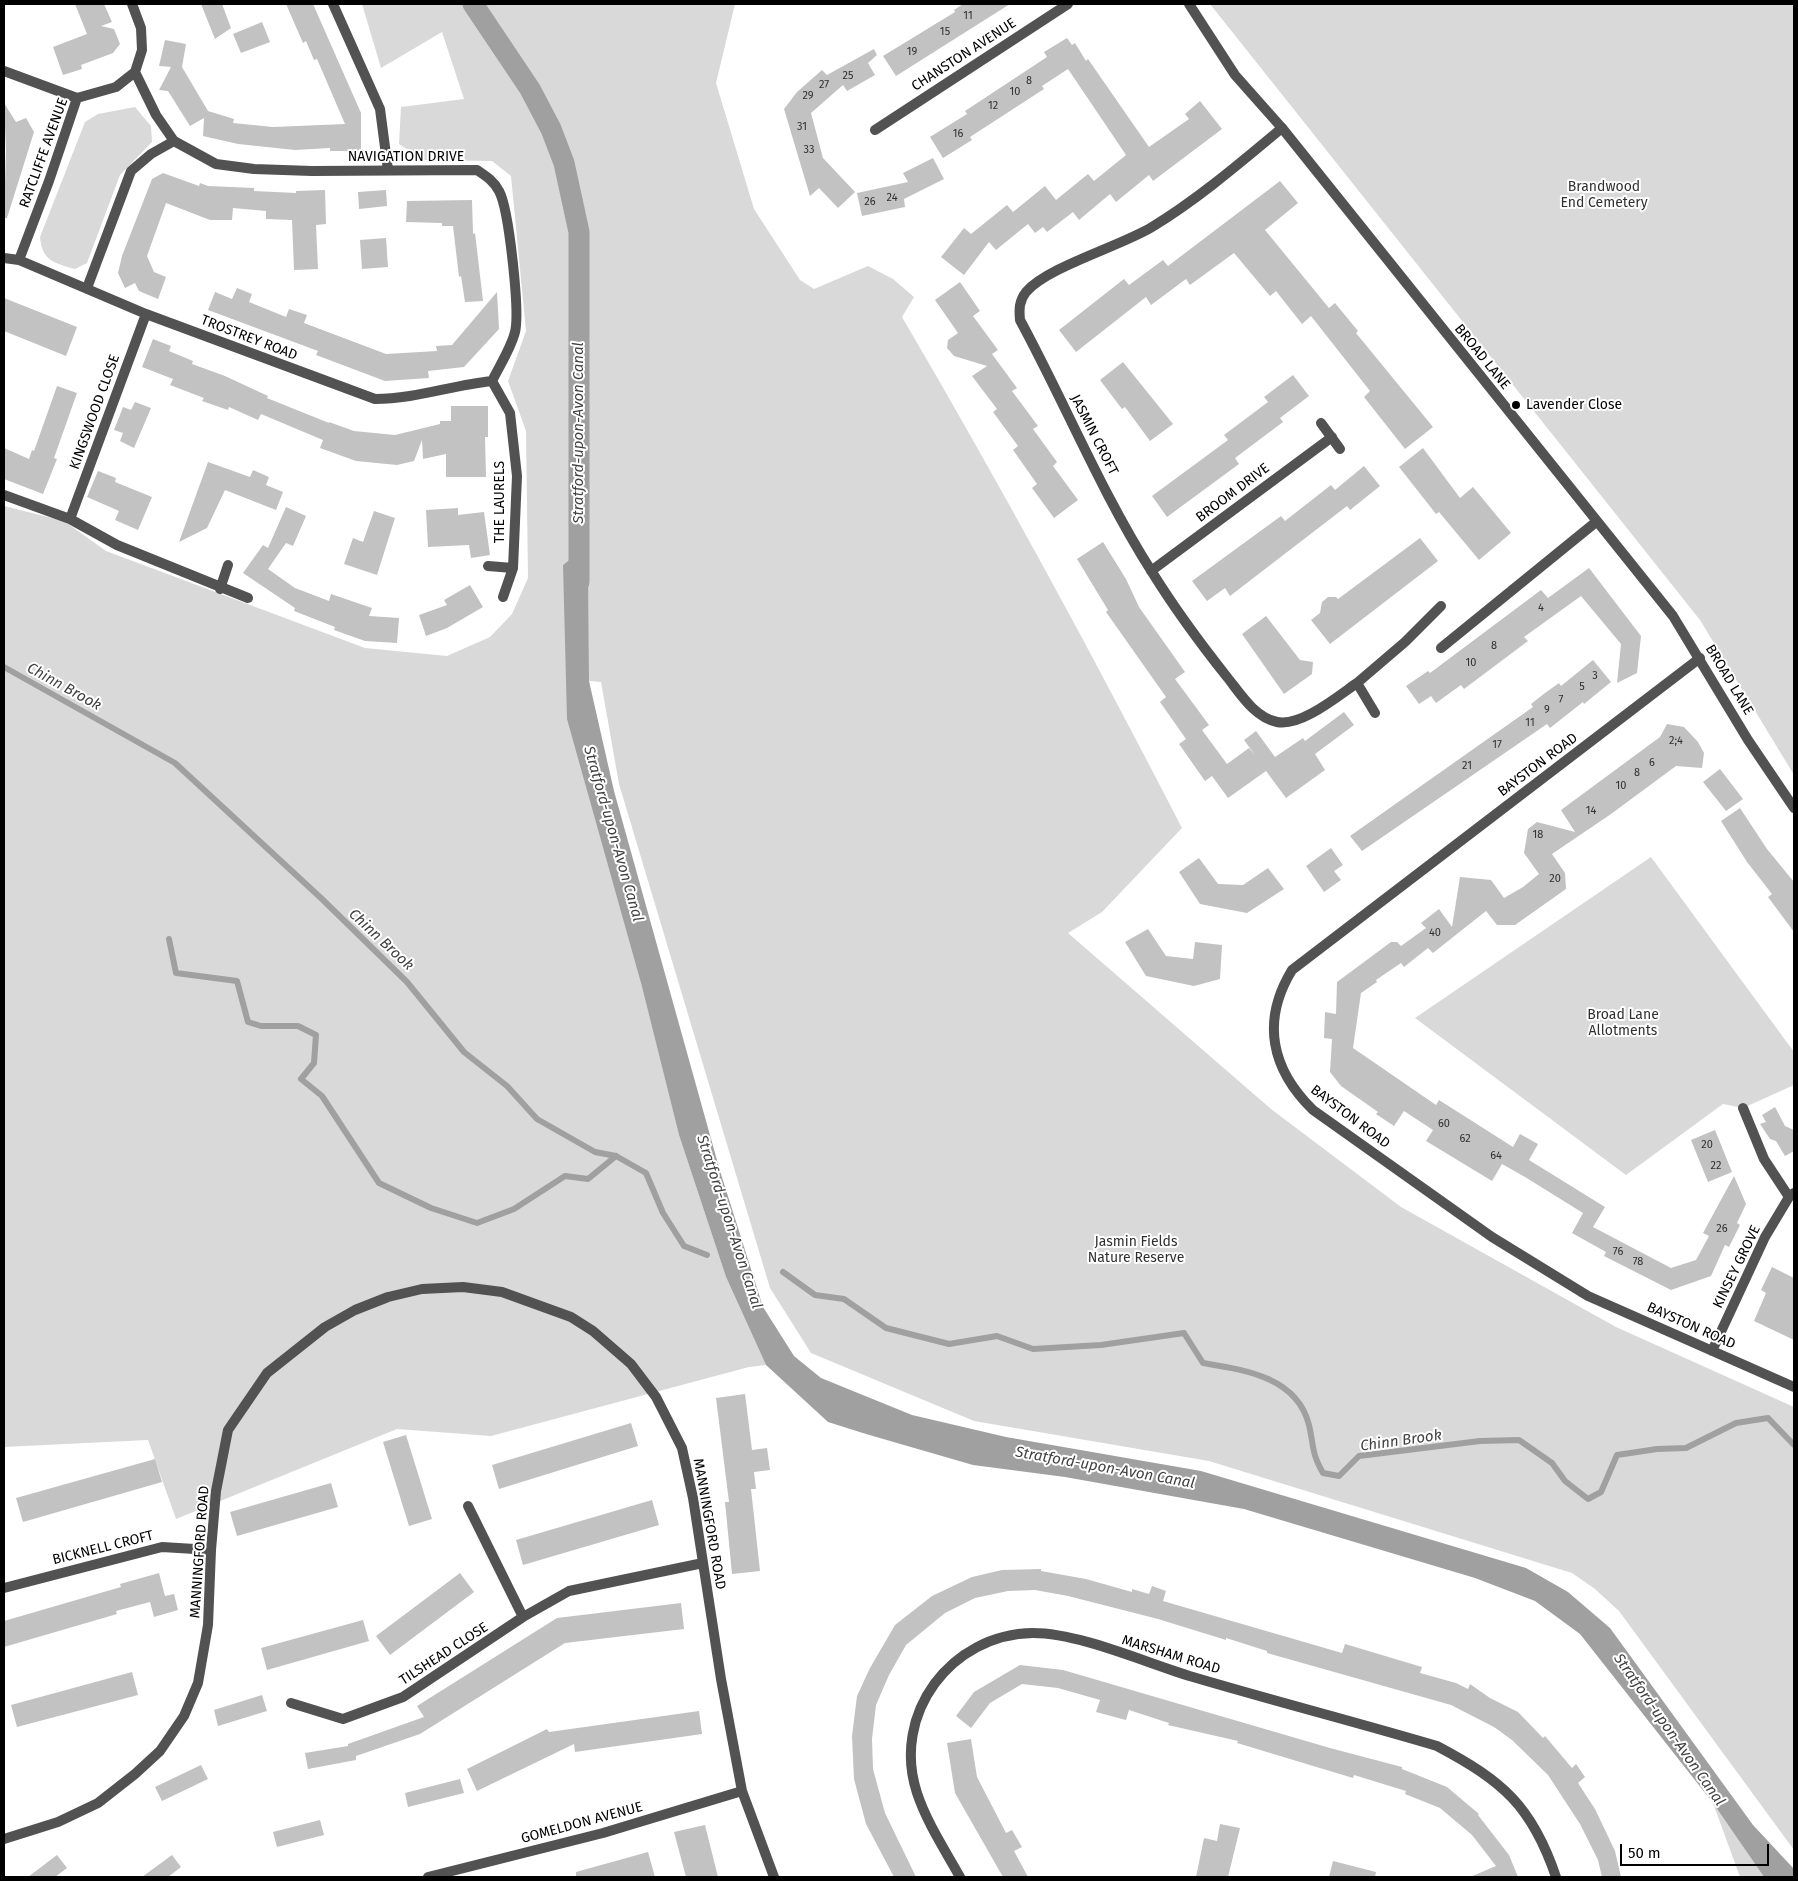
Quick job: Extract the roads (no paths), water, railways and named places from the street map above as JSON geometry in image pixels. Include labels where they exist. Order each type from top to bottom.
[{"type":"street","points":[[132,4],[142,28],[142,50],[135,72]]},
{"type":"street","points":[[333,4],[380,109],[388,170]]},
{"type":"street","name":"CHANSTON AVENUE","points":[[875,130],[1068,4]]},
{"type":"street","name":"BROAD LANE","points":[[1189,4],[1235,75],[1282,128],[1673,616],[1748,740],[1794,808]]},
{"type":"street","points":[[4,71],[77,98]]},
{"type":"street","name":"RATCLIFFE AVENUE","points":[[19,260],[49,181],[77,98],[116,87],[135,72]]},
{"type":"street","name":"NAVIGATION DRIVE","points":[[135,72],[156,116],[174,141],[216,164],[254,169],[477,170],[489,178],[499,189],[505,204],[510,233],[516,317],[515,332],[492,380]]},
{"type":"street","name":"JASMIN CROFT","points":[[1282,128],[1214,184],[1151,228],[1053,273],[1027,291],[1019,305],[1020,320],[1115,506],[1151,571],[1200,644],[1254,710],[1277,722],[1296,720],[1322,708],[1406,642],[1441,606]]},
{"type":"street","points":[[87,288],[131,171],[151,154],[174,141]]},
{"type":"street","name":"TROSTREY ROAD","points":[[4,258],[19,260],[146,314],[375,399],[398,399],[492,380]]},
{"type":"street","name":"KINGSWOOD CLOSE","points":[[70,519],[146,314]]},
{"type":"street","name":"THE LAURELS","points":[[492,380],[510,413],[517,476],[513,568],[503,597]]},
{"type":"street","points":[[1321,423],[1340,449]]},
{"type":"street","name":"BROOM DRIVE","points":[[1151,571],[1332,437]]},
{"type":"street","points":[[4,495],[70,519],[117,545],[248,598]]},
{"type":"street","points":[[1441,648],[1596,522]]},
{"type":"street","points":[[220,588],[228,565]]},
{"type":"street","points":[[488,566],[513,568]]},
{"type":"street","name":"BAYSTON ROAD","points":[[1700,658],[1292,970],[1274,1007],[1272,1030],[1284,1074],[1296,1093],[1314,1110],[1492,1237],[1588,1296],[1794,1387]]},
{"type":"street","points":[[1356,683],[1375,713]]},
{"type":"street","name":"KINSEY GROVE","points":[[1712,1351],[1765,1237],[1791,1195],[1764,1159],[1743,1108]]},
{"type":"street","name":"MANNINGFORD ROAD","points":[[4,1839],[58,1822],[98,1803],[135,1774],[160,1750],[184,1716],[198,1683],[208,1625],[216,1491],[228,1430],[267,1373],[318,1331],[355,1310],[388,1297],[422,1289],[463,1287],[502,1292],[571,1317],[599,1335],[644,1380],[656,1397],[682,1448],[693,1498],[722,1687],[742,1791],[774,1877]]},
{"type":"street","points":[[468,1506],[523,1618]]},
{"type":"street","name":"BICKNELL CROFT","points":[[4,1588],[162,1547],[211,1550]]},
{"type":"street","name":"TILSHEAD CLOSE","points":[[291,1703],[343,1720],[403,1697],[523,1618],[569,1591],[703,1563]]},
{"type":"street","name":"MARSHAM ROAD","points":[[960,1877],[916,1792],[911,1736],[934,1682],[953,1662],[974,1647],[993,1639],[1032,1633],[1063,1635],[1192,1676],[1437,1746],[1471,1764],[1498,1783],[1515,1799],[1542,1839],[1556,1877]]},
{"type":"street","name":"GOMELDON AVENUE","points":[[428,1877],[603,1833],[742,1791]]},
{"type":"water","points":[[588,545],[589,681],[614,791],[720,1171],[763,1307],[794,1356],[821,1378],[912,1415],[1006,1437],[1201,1471],[1526,1568],[1568,1592],[1610,1628],[1753,1825],[1794,1869],[1794,1877],[1764,1877],[1713,1803],[1580,1634],[1535,1601],[1475,1578],[1244,1509],[1065,1477],[973,1465],[866,1434],[828,1422],[766,1365],[726,1277],[679,1135],[641,983],[567,719],[563,565]]},
{"type":"waterway","name":"Stratford-upon-Avon Canal","points":[[473,4],[530,89],[551,129],[564,163],[579,232],[579,582]]},
{"type":"waterway","name":"Chinn Brook","points":[[4,667],[175,763],[322,899],[407,982],[464,1052],[507,1086],[537,1119],[595,1152],[616,1156],[646,1173],[663,1213],[684,1246],[707,1255]]},
{"type":"waterway","points":[[169,939],[176,973],[237,981],[248,1022],[261,1026],[298,1026],[316,1035],[314,1063],[301,1079],[322,1096],[379,1183],[431,1208],[477,1223],[514,1209],[565,1176],[588,1179],[616,1156]]},
{"type":"waterway","name":"Chinn Brook","points":[[783,1272],[815,1295],[844,1299],[886,1328],[949,1344],[997,1336],[1033,1349],[1101,1345],[1184,1333],[1203,1363],[1252,1373],[1281,1386],[1293,1396],[1303,1409],[1309,1425],[1315,1454],[1323,1473],[1339,1476],[1359,1456],[1480,1441],[1519,1440],[1552,1463],[1565,1481],[1588,1499],[1601,1492],[1617,1455],[1657,1449],[1686,1448],[1736,1423],[1768,1418],[1794,1445]]},
{"type":"place","name":"Lavender Close","points":[[1516,405]]},
{"type":"park label","name":"Brandwood End Cemetery","points":[[1604,196]]},
{"type":"park label","name":"Broad Lane Allotments","points":[[1623,1024]]},
{"type":"park label","name":"Jasmin Fields Nature Reserve","points":[[1136,1250]]}]
